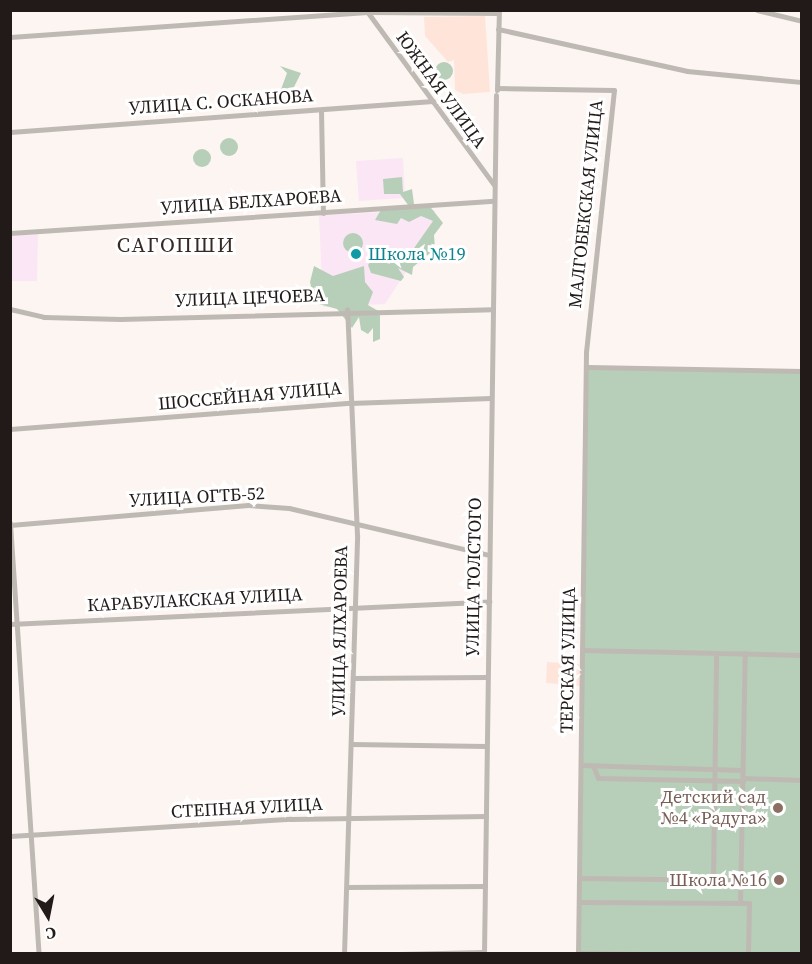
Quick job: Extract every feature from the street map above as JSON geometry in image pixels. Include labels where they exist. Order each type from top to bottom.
[{"type":"street","points":[[757,10],[801,21]]},
{"type":"street","points":[[10,37],[366,11],[499,12],[494,201]]},
{"type":"street","name":"ЮЖНАЯ УЛИЦА","points":[[366,11],[494,185]]},
{"type":"street","points":[[498,29],[687,71],[801,82]]},
{"type":"street","name":"МАЛГОБЕКСКАЯ УЛИЦА","points":[[497,91],[614,90],[592,281],[588,367]]},
{"type":"street","points":[[494,201],[497,91]]},
{"type":"street","name":"УЛИЦА С. ОСКАНОВА","points":[[10,132],[433,101]]},
{"type":"street","points":[[321,111],[323,213]]},
{"type":"street","name":"УЛИЦА БЕЛХАРОЕВА","points":[[10,233],[494,201]]},
{"type":"street","name":"УЛИЦА ТОЛСТОГО","points":[[484,953],[494,201]]},
{"type":"street","name":"УЛИЦА ЦЕЧОЕВА","points":[[10,309],[44,317],[109,319],[347,309],[493,309]]},
{"type":"street","name":"УЛИЦА ЯЛХАРОЕВА","points":[[344,954],[352,817],[356,607],[347,309]]},
{"type":"street","points":[[588,367],[801,371]]},
{"type":"street","name":"ТЕРСКАЯ УЛИЦА","points":[[578,953],[588,367]]},
{"type":"street","name":"ШОССЕЙНАЯ УЛИЦА","points":[[10,429],[350,403],[491,398]]},
{"type":"street","name":"УЛИЦА ОГТБ-52","points":[[11,524],[248,505],[289,508],[489,555]]},
{"type":"street","points":[[11,524],[14,624],[33,833],[39,954]]},
{"type":"street","name":"КАРАБУЛАКСКАЯ УЛИЦА","points":[[14,624],[489,601]]},
{"type":"street","points":[[583,650],[801,655]]},
{"type":"street","points":[[713,880],[716,653]]},
{"type":"street","points":[[741,903],[745,654]]},
{"type":"street","points":[[353,678],[487,677]]},
{"type":"street","points":[[352,744],[486,746]]},
{"type":"street","points":[[581,765],[743,770]]},
{"type":"street","points":[[593,766],[598,778],[715,781],[801,780]]},
{"type":"street","name":"СТЕПНАЯ УЛИЦА","points":[[10,836],[352,817],[486,816]]},
{"type":"street","points":[[579,878],[741,880]]},
{"type":"street","points":[[347,887],[484,886]]},
{"type":"street","points":[[579,902],[749,903],[748,954]]},
{"type":"street","points":[[398,954],[484,953]]},
{"type":"street","points":[[578,953],[643,954]]},
{"type":"shaded area","points":[[485,16],[490,92],[463,94],[455,90],[454,60],[448,62],[425,36],[424,17]]},
{"type":"shaded area","points":[[403,158],[405,198],[359,201],[356,161]]},
{"type":"shaded area","points":[[435,210],[436,226],[385,304],[323,307],[319,215]]},
{"type":"shaded area","points":[[38,234],[37,281],[11,281],[11,236]]},
{"type":"shaded area","points":[[547,662],[579,664],[580,686],[546,683]]},
{"type":"green space","points":[[444,62],[450,65],[453,71],[450,77],[444,80],[438,77],[435,71],[438,65]]},
{"type":"green space","points":[[280,66],[301,73],[289,97],[280,92],[287,73]]},
{"type":"green space","points":[[229,138],[235,141],[238,147],[235,153],[229,156],[223,153],[220,147],[223,141]]},
{"type":"green space","points":[[202,149],[208,152],[211,158],[208,164],[202,167],[196,164],[193,158],[196,152]]},
{"type":"green space","points":[[402,177],[403,192],[412,189],[414,204],[428,204],[443,223],[434,235],[435,249],[413,267],[412,275],[398,268],[404,277],[401,281],[371,273],[368,265],[372,259],[390,264],[389,254],[396,250],[412,251],[433,221],[421,216],[409,222],[401,218],[397,224],[375,220],[382,208],[411,209],[400,194],[384,194],[383,179]]},
{"type":"green space","points":[[353,233],[360,236],[363,243],[360,250],[353,253],[346,250],[343,243],[346,236]]},
{"type":"green space","points":[[314,266],[333,276],[364,266],[365,282],[373,292],[368,305],[380,312],[380,339],[373,342],[373,328],[368,334],[361,330],[359,317],[352,328],[337,309],[315,303],[310,282]]},
{"type":"green space","points":[[588,367],[801,371],[801,953],[578,954]]},
{"type":"place","name":"Школа №19","points":[[356,254]]},
{"type":"place","name":"Детский сад №4 «Радуга»","points":[[778,808]]},
{"type":"place","name":"Школа №16","points":[[779,880]]},
{"type":"district","name":"САГОПШИ","points":[[176,245]]}]
